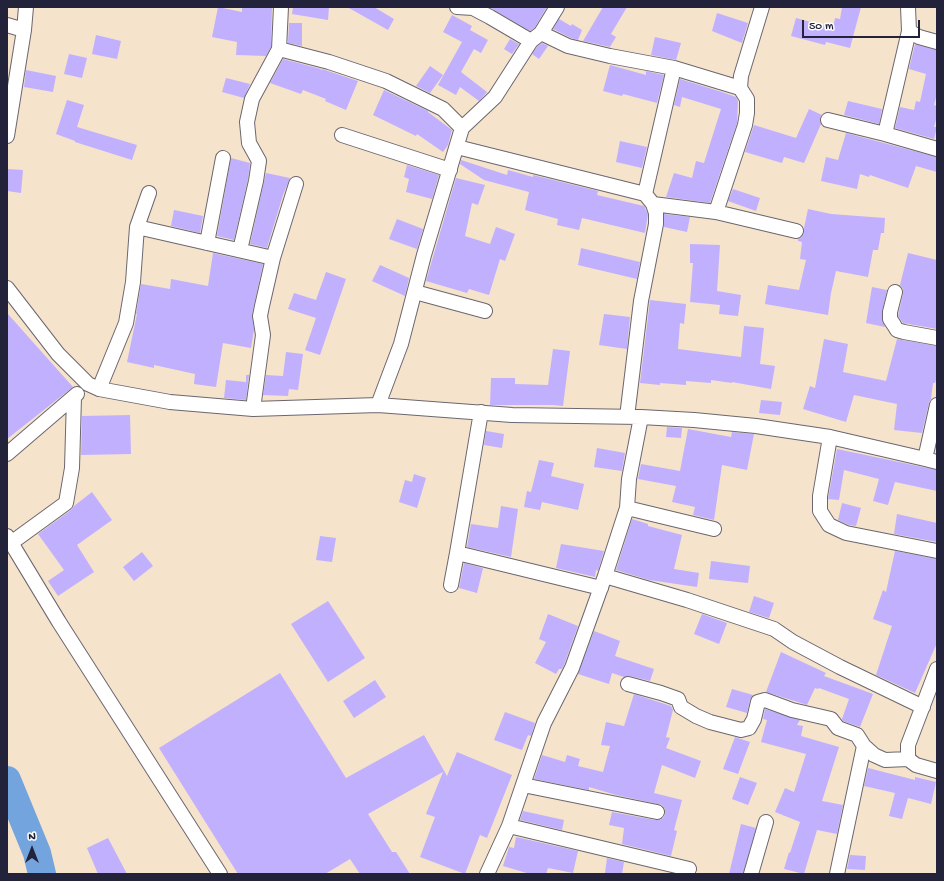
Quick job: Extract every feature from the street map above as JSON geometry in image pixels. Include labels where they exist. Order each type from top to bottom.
[{"type":"street","points":[[7,136],[24,30],[26,7]]},
{"type":"street","points":[[240,250],[256,181],[259,161],[249,143],[247,122],[252,100],[279,49],[281,7]]},
{"type":"street","points":[[457,7],[473,8],[536,37],[610,56],[674,68],[740,88]]},
{"type":"street","points":[[378,405],[401,344],[450,170],[458,147],[462,128],[495,97],[557,7]]},
{"type":"street","points":[[716,212],[748,113],[747,99],[740,88],[741,76],[762,7]]},
{"type":"street","points":[[884,134],[909,31],[908,7]]},
{"type":"street","points":[[7,25],[24,30]]},
{"type":"street","points":[[909,31],[919,37],[937,42]]},
{"type":"street","points":[[279,49],[329,62],[386,81],[443,109],[462,128]]},
{"type":"street","points":[[627,417],[641,302],[656,224],[656,212],[649,199],[674,68]]},
{"type":"street","points":[[828,120],[937,149]]},
{"type":"street","points":[[342,135],[450,170]]},
{"type":"street","points":[[458,147],[649,199],[716,212],[796,231]]},
{"type":"street","points":[[207,243],[222,158]]},
{"type":"street","points":[[254,408],[263,335],[260,316],[273,258],[296,184]]},
{"type":"street","points":[[7,454],[74,397],[94,387],[126,323],[133,282],[137,227],[150,193]]},
{"type":"street","points":[[137,227],[273,258]]},
{"type":"street","points":[[7,288],[58,354],[94,387],[170,402],[254,408],[378,405],[512,415],[641,417],[694,420],[756,426],[830,437],[931,461],[937,405]]},
{"type":"street","points":[[415,292],[485,311]]},
{"type":"street","points":[[894,292],[890,319],[897,330],[937,338]]},
{"type":"street","points":[[74,397],[72,468],[66,503],[9,539],[59,622],[220,874]]},
{"type":"street","points":[[451,585],[458,552],[481,412]]},
{"type":"street","points":[[491,873],[509,826],[544,723],[572,668],[603,582],[627,508],[629,479],[641,417]]},
{"type":"street","points":[[830,437],[820,496],[820,510],[828,525],[846,533],[937,551]]},
{"type":"street","points":[[627,508],[714,529]]},
{"type":"street","points":[[458,552],[687,600],[774,629],[793,642],[840,667],[923,706]]},
{"type":"street","points":[[908,759],[908,745],[937,669]]},
{"type":"street","points":[[628,684],[678,699],[682,707],[696,716],[710,722],[741,730],[749,728],[754,719],[758,702],[765,700],[792,710],[831,719],[838,728],[856,735],[864,746],[874,755],[884,760],[908,759],[916,765],[937,771]]},
{"type":"street","points":[[837,874],[864,746]]},
{"type":"street","points":[[523,785],[657,812]]},
{"type":"street","points":[[751,874],[766,822]]},
{"type":"street","points":[[509,826],[689,869]]},
{"type":"building","points":[[218,7],[242,12],[242,7],[272,7],[271,47],[266,56],[236,55],[237,42],[212,37]]},
{"type":"building","points":[[293,7],[329,7],[328,20],[292,14]]},
{"type":"building","points":[[347,7],[374,7],[394,19],[388,30]]},
{"type":"building","points":[[489,7],[547,7],[535,27],[530,31]]},
{"type":"building","points":[[603,7],[627,7],[611,34],[616,37],[610,47],[583,41]]},
{"type":"building","points":[[842,7],[861,7],[850,48],[826,42],[825,45],[791,36],[796,18],[833,28],[835,18],[840,19]]},
{"type":"building","points":[[717,13],[748,23],[742,43],[712,31]]},
{"type":"building","points":[[452,15],[472,26],[470,30],[488,40],[481,53],[474,49],[461,72],[487,92],[479,101],[460,87],[456,95],[438,85],[462,42],[443,32]]},
{"type":"building","points":[[559,19],[582,30],[578,40],[553,29]]},
{"type":"building","points":[[289,23],[302,23],[302,46],[288,43]]},
{"type":"building","points":[[96,35],[121,41],[117,59],[92,54]]},
{"type":"building","points":[[655,37],[681,43],[676,60],[651,55]]},
{"type":"building","points":[[510,39],[519,44],[512,54],[504,49]]},
{"type":"building","points":[[542,43],[548,46],[539,59],[532,54]]},
{"type":"building","points":[[915,44],[937,50],[937,94],[934,105],[937,106],[937,116],[934,127],[937,127],[934,139],[895,128],[900,107],[914,110],[916,101],[920,102],[926,74],[909,69]]},
{"type":"building","points":[[69,54],[87,58],[82,78],[64,74]]},
{"type":"building","points":[[283,59],[321,69],[321,71],[322,69],[358,81],[346,110],[325,101],[326,99],[303,90],[301,94],[270,83]]},
{"type":"building","points":[[610,65],[646,75],[646,71],[664,75],[657,103],[623,94],[622,96],[603,91]]},
{"type":"building","points":[[430,66],[443,75],[430,93],[416,86]]},
{"type":"building","points":[[26,70],[56,76],[53,92],[24,87]]},
{"type":"building","points":[[226,78],[250,84],[244,98],[222,92]]},
{"type":"building","points":[[680,79],[736,97],[738,101],[737,123],[710,203],[666,197],[674,173],[692,178],[696,161],[704,163],[721,109],[682,97],[680,107],[674,105]]},
{"type":"building","points":[[384,90],[428,111],[452,130],[448,145],[443,152],[417,134],[416,136],[373,115]]},
{"type":"building","points":[[67,100],[84,105],[77,127],[137,145],[132,160],[75,142],[56,134]]},
{"type":"building","points":[[848,101],[882,109],[879,124],[844,115]]},
{"type":"building","points":[[809,109],[822,115],[820,118],[821,124],[804,163],[784,157],[782,163],[745,152],[754,125],[796,138]]},
{"type":"building","points":[[846,133],[937,157],[937,172],[916,166],[908,188],[870,175],[869,177],[860,174],[857,189],[821,181],[826,157],[838,160]]},
{"type":"building","points":[[620,141],[647,147],[642,168],[616,162]]},
{"type":"building","points":[[231,158],[250,163],[248,179],[234,240],[217,236]]},
{"type":"building","points":[[461,160],[507,175],[508,170],[598,191],[597,195],[644,206],[648,214],[645,233],[582,218],[579,230],[557,225],[558,219],[525,210],[529,192],[484,180],[460,164]]},
{"type":"building","points":[[407,165],[439,175],[432,199],[406,192],[409,179],[404,177]]},
{"type":"building","points":[[7,169],[23,170],[21,193],[7,191]]},
{"type":"building","points":[[266,173],[290,178],[283,195],[267,248],[250,244]]},
{"type":"building","points":[[456,178],[485,185],[478,205],[472,203],[465,236],[490,244],[496,227],[515,234],[505,261],[500,259],[489,295],[469,289],[467,293],[426,281]]},
{"type":"building","points":[[733,189],[760,198],[756,211],[728,201]]},
{"type":"building","points":[[808,209],[831,214],[885,218],[884,233],[881,233],[878,250],[873,250],[868,277],[836,271],[828,315],[765,304],[768,285],[799,290],[806,260],[800,259],[802,242],[798,241],[798,239],[802,237],[804,233]]},
{"type":"building","points":[[174,210],[203,216],[200,233],[171,226]]},
{"type":"building","points":[[664,214],[690,217],[687,232],[664,227]]},
{"type":"building","points":[[397,219],[423,229],[417,249],[389,239]]},
{"type":"building","points":[[690,244],[720,245],[717,291],[741,295],[738,316],[719,314],[720,305],[690,302],[693,263],[690,263]]},
{"type":"building","points":[[581,248],[640,262],[637,279],[578,265]]},
{"type":"building","points":[[213,253],[263,264],[252,314],[254,330],[251,348],[223,343],[216,387],[194,384],[195,374],[154,365],[154,368],[127,362],[137,314],[141,284],[170,289],[171,279],[208,286]]},
{"type":"building","points":[[908,253],[937,260],[937,329],[903,323],[898,316],[903,294],[903,289],[900,285]]},
{"type":"building","points":[[380,265],[409,278],[405,296],[372,281]]},
{"type":"building","points":[[326,272],[346,279],[320,355],[305,350],[316,318],[288,309],[294,293],[316,300]]},
{"type":"building","points":[[872,287],[887,290],[882,312],[882,319],[885,327],[866,323]]},
{"type":"building","points":[[650,300],[686,304],[684,324],[680,323],[678,349],[741,357],[744,326],[764,328],[760,364],[775,366],[771,389],[711,380],[711,383],[686,381],[686,385],[640,383]]},
{"type":"building","points":[[7,313],[73,387],[7,439]]},
{"type":"building","points":[[604,314],[630,317],[627,349],[599,345]]},
{"type":"building","points":[[824,339],[848,344],[843,372],[886,381],[897,339],[937,346],[937,377],[935,383],[933,383],[931,399],[922,433],[894,430],[897,404],[854,395],[846,422],[803,409],[810,386],[815,388]]},
{"type":"building","points":[[553,349],[570,351],[563,406],[490,405],[491,378],[515,378],[515,384],[548,385]]},
{"type":"building","points":[[286,352],[303,354],[298,390],[289,389],[288,396],[263,395],[266,375],[283,376]]},
{"type":"building","points":[[246,375],[249,375],[246,400],[224,398],[226,380],[246,382]]},
{"type":"building","points":[[761,400],[782,402],[780,415],[759,413]]},
{"type":"building","points":[[130,415],[131,454],[81,455],[82,416]]},
{"type":"building","points":[[667,427],[682,428],[681,438],[666,437]]},
{"type":"building","points":[[688,429],[731,437],[732,432],[754,434],[747,470],[722,465],[714,520],[693,515],[695,507],[672,502],[676,486],[638,479],[641,464],[680,471]]},
{"type":"building","points":[[486,431],[504,434],[502,448],[484,445]]},
{"type":"building","points":[[597,448],[625,453],[622,471],[594,467]]},
{"type":"building","points":[[837,449],[937,470],[937,491],[895,482],[888,505],[873,501],[879,479],[844,470],[839,500],[828,499]]},
{"type":"building","points":[[539,460],[554,463],[551,476],[584,484],[578,510],[542,502],[540,510],[524,507],[527,491],[531,492]]},
{"type":"building","points":[[414,474],[426,478],[417,508],[399,502],[405,480],[412,482]]},
{"type":"building","points":[[92,492],[112,520],[77,545],[94,572],[58,596],[48,581],[64,570],[38,534],[71,510]]},
{"type":"building","points":[[842,503],[861,508],[856,526],[849,525],[838,520]]},
{"type":"building","points":[[501,506],[518,509],[511,557],[467,547],[471,524],[498,528]]},
{"type":"building","points":[[897,514],[937,523],[937,542],[894,534]]},
{"type":"building","points":[[632,519],[648,524],[648,526],[682,535],[674,569],[699,573],[697,587],[649,580],[616,570]]},
{"type":"building","points":[[320,536],[336,538],[332,562],[316,560]]},
{"type":"building","points":[[561,544],[604,551],[598,571],[596,570],[595,577],[556,568]]},
{"type":"building","points":[[895,551],[937,559],[937,643],[915,693],[876,675],[892,626],[873,619],[883,590],[886,592]]},
{"type":"building","points":[[142,552],[153,566],[134,581],[123,567]]},
{"type":"building","points":[[711,561],[750,566],[748,583],[709,579]]},
{"type":"building","points":[[464,563],[483,568],[477,593],[459,588]]},
{"type":"building","points":[[754,596],[774,603],[769,618],[749,612]]},
{"type":"building","points":[[328,601],[365,658],[328,682],[291,624]]},
{"type":"building","points":[[548,614],[578,626],[564,665],[556,674],[535,663],[546,642],[539,639]]},
{"type":"building","points":[[702,614],[727,623],[719,644],[694,634]]},
{"type":"building","points":[[594,631],[620,641],[615,656],[654,669],[650,681],[630,676],[624,677],[612,673],[609,684],[578,674]]},
{"type":"building","points":[[781,652],[826,673],[824,676],[873,694],[860,727],[843,721],[842,719],[849,699],[819,688],[815,688],[807,705],[766,692]]},
{"type":"building","points":[[280,673],[346,778],[424,735],[447,776],[457,752],[512,775],[487,838],[480,835],[465,874],[420,857],[435,817],[426,814],[443,772],[368,814],[392,852],[396,852],[410,874],[360,874],[350,859],[325,874],[238,874],[159,748]]},
{"type":"building","points":[[375,680],[386,697],[354,718],[343,701]]},
{"type":"building","points":[[732,689],[753,695],[750,700],[747,713],[726,707]]},
{"type":"building","points":[[634,694],[671,706],[673,710],[666,737],[670,738],[666,748],[701,761],[695,778],[662,765],[654,793],[682,800],[674,830],[677,831],[671,856],[622,844],[624,828],[609,825],[612,812],[660,820],[664,817],[665,813],[665,809],[662,805],[616,795],[589,787],[589,790],[534,779],[542,755],[565,762],[567,755],[580,759],[578,766],[603,772],[610,746],[601,745],[606,722],[624,726]]},
{"type":"building","points":[[765,709],[800,720],[797,725],[803,726],[801,736],[839,747],[822,801],[843,805],[837,834],[817,830],[804,874],[784,869],[800,822],[775,812],[785,788],[794,792],[806,754],[761,742],[767,720],[763,719]]},
{"type":"building","points":[[505,712],[535,723],[531,736],[528,735],[522,750],[494,740]]},
{"type":"building","points":[[735,737],[750,742],[738,774],[723,769]]},
{"type":"building","points":[[868,768],[915,780],[915,777],[936,782],[931,804],[908,798],[902,819],[889,816],[895,793],[864,786]]},
{"type":"building","points":[[740,777],[757,783],[748,805],[732,799]]},
{"type":"building","points":[[523,811],[564,820],[562,830],[520,820]]},
{"type":"building","points":[[741,824],[756,828],[743,874],[729,874]]},
{"type":"building","points":[[516,837],[578,851],[573,873],[548,868],[546,874],[530,874],[503,866],[509,847],[514,848]]},
{"type":"building","points":[[108,838],[127,874],[98,874],[87,848]]},
{"type":"building","points":[[850,855],[866,856],[865,870],[847,869]]},
{"type":"building","points":[[607,858],[624,862],[622,874],[605,873]]},
{"type":"waterway","points":[[7,780],[37,853],[42,874]]}]
